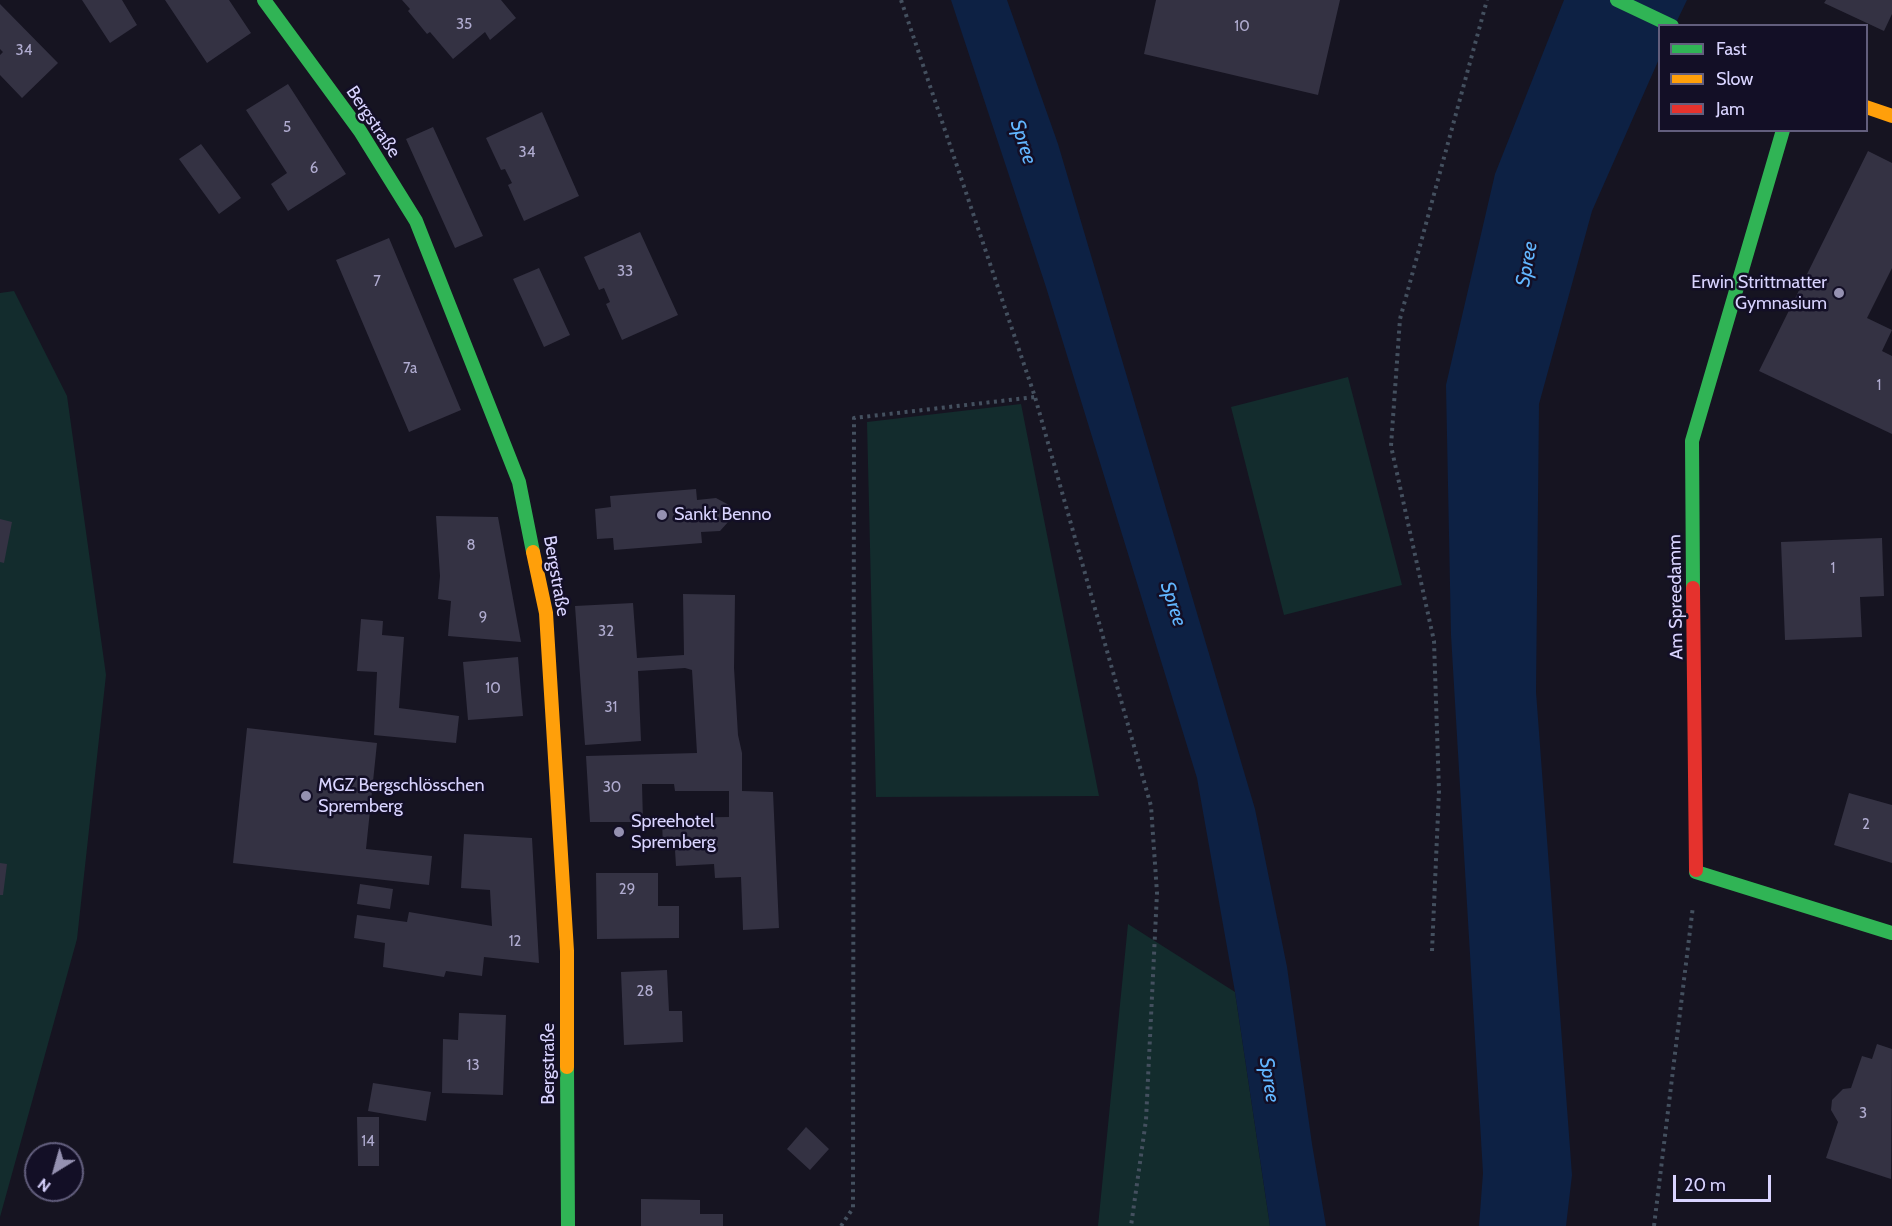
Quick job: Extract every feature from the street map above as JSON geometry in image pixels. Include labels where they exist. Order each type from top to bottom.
[{"type":"street","name":"Bergstraße","points":[[264,0],[360,131],[416,221],[519,482],[546,613],[567,951],[568,1226]]},
{"type":"street","points":[[1617,0],[1668,24]]},
{"type":"street","points":[[1868,108],[1892,116]]},
{"type":"street","name":"Am Spreedamm","points":[[1696,872],[1692,441],[1782,132]]},
{"type":"street","points":[[1696,872],[1892,933]]},
{"type":"path","points":[[901,0],[1035,397],[1151,806],[1157,893],[1147,1096],[1131,1226]]},
{"type":"path","points":[[1432,951],[1439,791],[1434,641],[1390,446],[1400,319],[1487,0]]},
{"type":"path","points":[[841,1226],[853,1208],[854,418],[1035,397]]},
{"type":"path","points":[[1654,1226],[1696,872]]},
{"type":"green space","points":[[14,291],[67,396],[106,675],[77,939],[0,1217],[0,293]]},
{"type":"green space","points":[[1348,377],[1402,585],[1284,615],[1231,407]]},
{"type":"green space","points":[[1021,404],[1099,796],[876,797],[867,422]]},
{"type":"green space","points":[[1128,924],[1235,992],[1270,1226],[1098,1226]]},
{"type":"water","name":"Spree","points":[[951,0],[1007,0],[1058,144],[1255,809],[1287,967],[1326,1226],[1270,1226],[1235,992],[1197,778],[1046,287]]},
{"type":"water","name":"Spree","points":[[1564,0],[1687,0],[1675,24],[1658,24],[1658,61],[1592,211],[1539,404],[1536,692],[1572,1175],[1566,1226],[1479,1226],[1483,1173],[1451,635],[1446,385],[1495,174]]},
{"type":"building","points":[[82,0],[122,0],[137,25],[110,43]]},
{"type":"building","points":[[165,0],[229,0],[251,33],[207,63]]},
{"type":"building","points":[[402,0],[501,0],[516,18],[490,40],[485,32],[453,59],[430,32],[427,34]]},
{"type":"building","points":[[1156,0],[1340,0],[1318,95],[1144,54]]},
{"type":"building","points":[[1826,0],[1892,0],[1892,14],[1884,31],[1824,3]]},
{"type":"building","points":[[0,4],[58,63],[22,98],[0,75],[0,55],[3,52],[0,49]]},
{"type":"building","points":[[288,84],[346,174],[288,211],[271,184],[287,173],[246,110]]},
{"type":"building","points":[[542,112],[579,196],[524,221],[508,185],[512,183],[505,169],[501,170],[486,138]]},
{"type":"building","points":[[433,127],[483,236],[455,248],[406,139]]},
{"type":"building","points":[[201,144],[241,198],[219,214],[179,159]]},
{"type":"building","name":"Erwin Strittmatter Gymnasium","points":[[1868,151],[1892,163],[1892,268],[1867,318],[1892,330],[1882,351],[1892,356],[1892,434],[1759,371]]},
{"type":"building","points":[[640,232],[678,315],[622,340],[606,304],[610,302],[604,288],[599,290],[584,257]]},
{"type":"building","points":[[389,238],[461,410],[409,432],[336,260]]},
{"type":"building","points":[[539,268],[570,335],[544,347],[513,279]]},
{"type":"building","name":"Sankt Benno","points":[[696,489],[697,500],[716,498],[729,505],[729,521],[720,531],[701,532],[702,543],[614,550],[613,538],[597,539],[595,509],[611,507],[610,496]]},
{"type":"building","points":[[436,516],[498,517],[521,642],[448,636],[451,601],[438,599],[440,576]]},
{"type":"building","points":[[0,519],[12,522],[4,563],[0,562]]},
{"type":"building","points":[[1882,538],[1884,596],[1860,597],[1862,637],[1785,640],[1781,542]]},
{"type":"building","points":[[683,594],[735,595],[734,668],[738,735],[742,753],[742,791],[773,792],[779,928],[743,930],[741,877],[715,878],[714,864],[676,866],[675,850],[663,850],[662,818],[729,817],[729,791],[675,791],[674,784],[642,784],[643,822],[590,822],[586,756],[697,753],[692,670],[685,668],[638,671],[641,741],[585,745],[575,606],[633,603],[637,658],[684,655]]},
{"type":"building","points":[[361,619],[383,621],[382,635],[404,637],[399,708],[459,716],[456,743],[374,735],[377,672],[357,671]]},
{"type":"building","points":[[518,657],[523,716],[468,720],[463,662]]},
{"type":"building","name":"MGZ Bergschlösschen Spremberg","points":[[247,728],[377,743],[366,849],[432,856],[429,885],[233,863]]},
{"type":"building","points":[[1849,793],[1892,805],[1892,863],[1834,845]]},
{"type":"building","points":[[464,834],[532,838],[539,963],[484,957],[482,976],[446,971],[444,977],[383,967],[385,943],[354,938],[357,915],[407,922],[409,912],[492,926],[490,890],[461,888]]},
{"type":"building","points":[[0,863],[7,864],[3,895],[0,895]]},
{"type":"building","points":[[596,873],[658,873],[658,906],[679,906],[679,938],[597,939]]},
{"type":"building","points":[[360,884],[393,889],[390,909],[357,904]]},
{"type":"building","points":[[667,970],[669,1011],[682,1011],[683,1042],[624,1045],[621,972]]},
{"type":"building","points":[[459,1013],[506,1015],[503,1095],[442,1093],[443,1039],[458,1040]]},
{"type":"building","points":[[1877,1044],[1892,1049],[1891,1179],[1826,1158],[1838,1122],[1831,1110],[1832,1100],[1843,1089],[1851,1088],[1862,1056],[1872,1059]]},
{"type":"building","points":[[373,1083],[431,1092],[426,1121],[368,1111]]},
{"type":"building","points":[[357,1117],[379,1117],[379,1166],[358,1166]]},
{"type":"building","points":[[806,1127],[829,1149],[810,1170],[787,1149]]},
{"type":"building","points":[[641,1199],[700,1200],[700,1214],[723,1214],[723,1226],[641,1226]]},
{"type":"traffic: fast","points":[[264,0],[360,131],[416,221],[519,482],[533,552]]},
{"type":"traffic: fast","points":[[1617,0],[1668,24]]},
{"type":"traffic: fast","points":[[1693,588],[1692,441],[1782,132]]},
{"type":"traffic: fast","points":[[1696,870],[1696,872],[1892,933]]},
{"type":"traffic: fast","points":[[567,1067],[568,1226]]},
{"type":"traffic: slow","points":[[1868,108],[1892,116]]},
{"type":"traffic: slow","points":[[533,552],[546,613],[567,951],[567,1067]]},
{"type":"traffic: jam","points":[[1693,588],[1696,870]]},
{"type":"place","name":"Erwin Strittmatter Gymnasium","points":[[1839,293]]},
{"type":"place","name":"Sankt Benno","points":[[662,515]]},
{"type":"place","name":"MGZ Bergschlösschen Spremberg","points":[[306,796]]},
{"type":"place","name":"Spreehotel Spremberg","points":[[619,832]]}]
